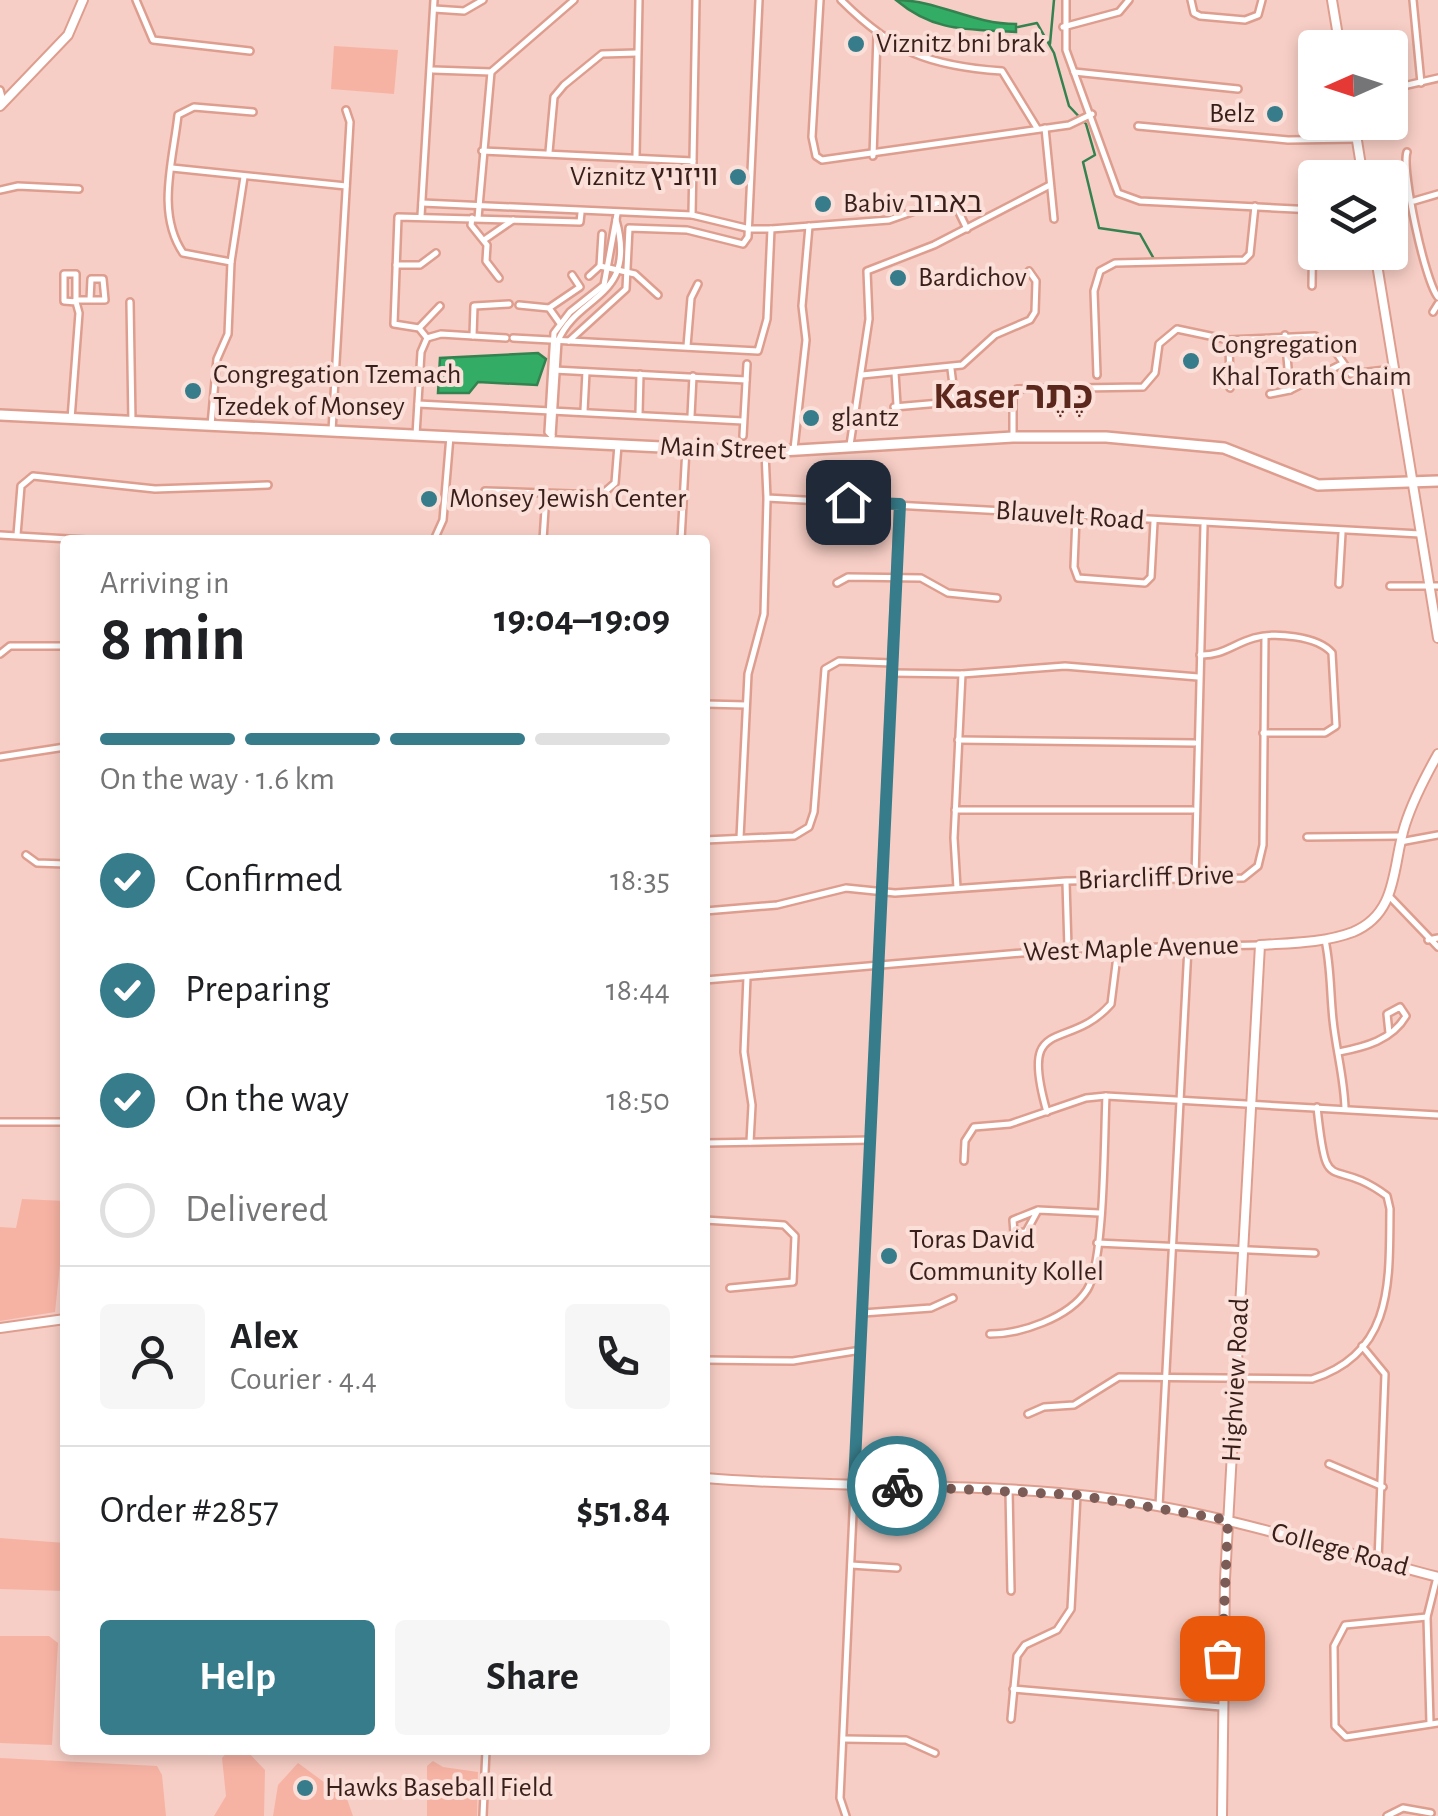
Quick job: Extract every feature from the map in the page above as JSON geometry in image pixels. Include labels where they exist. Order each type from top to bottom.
[{"type":"main road","name":"Main Street","points":[[0,415],[332,432],[552,438],[765,452],[1013,437],[1165,441],[1237,452],[1318,485],[1438,481]]},
{"type":"street","points":[[2,104],[63,41],[84,0]]},
{"type":"street","points":[[136,0],[153,40],[250,51]]},
{"type":"street","points":[[422,216],[434,0]]},
{"type":"street","points":[[434,9],[464,11],[482,0]]},
{"type":"street","points":[[500,278],[486,261],[484,240],[472,225],[479,206],[491,72],[574,0]]},
{"type":"street","points":[[636,156],[639,0]]},
{"type":"street","points":[[692,216],[696,0]]},
{"type":"street","points":[[569,341],[618,301],[629,272],[629,228],[662,227],[743,244],[750,229],[758,0]]},
{"type":"street","points":[[820,0],[813,148],[822,160],[873,156],[1085,117]]},
{"type":"street","points":[[841,0],[877,36],[935,62],[1002,70],[1041,128],[1054,219]]},
{"type":"street","points":[[1066,0],[1063,27],[1085,117],[1112,184],[1127,199],[1298,209]]},
{"type":"street","points":[[1063,27],[1118,12],[1129,0]]},
{"type":"street","points":[[1192,0],[1194,12],[1200,16],[1246,20],[1258,15],[1262,0]]},
{"type":"street","points":[[1332,0],[1337,30]]},
{"type":"street","points":[[1413,0],[1422,82]]},
{"type":"street","points":[[873,156],[877,36]]},
{"type":"street","points":[[549,152],[554,98],[564,85],[602,54],[637,53]]},
{"type":"street","points":[[433,70],[491,72]]},
{"type":"street","points":[[1074,72],[1238,89]]},
{"type":"street","points":[[1408,85],[1438,78]]},
{"type":"street","points":[[0,90],[2,104]]},
{"type":"street","points":[[231,262],[183,253],[172,237],[167,218],[178,115],[194,107],[253,112]]},
{"type":"street","points":[[332,432],[350,122],[346,110]]},
{"type":"street","points":[[1138,126],[1298,140]]},
{"type":"street","points":[[482,151],[693,160]]},
{"type":"street","points":[[1406,152],[1405,184],[1414,201],[1424,271],[1438,301],[1433,312]]},
{"type":"street","points":[[172,168],[346,186]]},
{"type":"street","points":[[211,425],[217,359],[228,334],[231,262],[244,177]]},
{"type":"street","points":[[850,448],[869,319],[867,270],[967,230],[1050,185]]},
{"type":"street","points":[[0,190],[18,186],[78,189]]},
{"type":"street","points":[[1414,201],[1438,194]]},
{"type":"street","points":[[422,203],[617,217],[692,216],[750,229],[771,229],[889,220],[943,201],[956,206],[967,230]]},
{"type":"street","points":[[1097,375],[1094,291],[1100,271],[1115,263],[1244,260],[1250,254],[1255,206]]},
{"type":"street","points":[[419,328],[394,324],[398,217],[580,222],[581,212]]},
{"type":"street","points":[[662,215],[662,227]]},
{"type":"street","points":[[552,438],[555,340],[562,324],[596,295],[613,269],[612,223],[617,217]]},
{"type":"street","points":[[484,240],[513,220]]},
{"type":"street","points":[[794,452],[806,340],[802,306],[809,226]]},
{"type":"street","points":[[425,339],[441,334],[758,351],[766,320],[771,229]]},
{"type":"street","points":[[589,276],[600,266],[602,234]]},
{"type":"street","points":[[396,266],[420,265],[436,253]]},
{"type":"street","points":[[600,266],[629,272],[658,296]]},
{"type":"street","points":[[1312,270],[1312,286]]},
{"type":"street","points":[[1378,270],[1438,638]]},
{"type":"street","points":[[862,374],[962,365],[995,335],[1030,320],[1036,312],[1036,281],[1029,271]]},
{"type":"street","points":[[71,419],[79,347],[76,301],[76,274],[64,274],[64,301],[76,301],[90,300],[104,300],[104,279],[91,279],[90,300]]},
{"type":"street","points":[[519,305],[549,308],[580,287],[572,275]]},
{"type":"street","points":[[687,346],[692,298],[698,284]]},
{"type":"street","points":[[130,302],[132,422]]},
{"type":"street","points":[[473,336],[474,306],[509,304]]},
{"type":"street","points":[[419,328],[440,306]]},
{"type":"street","points":[[549,308],[562,324]]},
{"type":"street","points":[[416,435],[425,339],[419,328]]},
{"type":"street","points":[[1013,437],[1012,397],[1020,388],[1137,389],[1152,378],[1159,344],[1171,331],[1183,329],[1229,340],[1284,335],[1323,340],[1354,374],[1394,370]]},
{"type":"street","points":[[1284,335],[1290,390]]},
{"type":"street","points":[[1229,340],[1230,388]]},
{"type":"street","points":[[742,436],[747,364]]},
{"type":"street","points":[[1270,394],[1290,390],[1342,364]]},
{"type":"street","points":[[951,368],[955,401]]},
{"type":"street","points":[[554,370],[746,380]]},
{"type":"street","points":[[584,411],[586,372]]},
{"type":"street","points":[[895,373],[896,406],[975,400]]},
{"type":"street","points":[[638,414],[640,374]]},
{"type":"street","points":[[691,416],[693,376]]},
{"type":"street","points":[[418,404],[743,421]]},
{"type":"street","points":[[436,535],[444,520],[450,436]]},
{"type":"street","points":[[485,491],[610,492],[618,445]]},
{"type":"street","points":[[681,535],[686,448]]},
{"type":"street","points":[[740,838],[748,674],[764,614],[765,452]]},
{"type":"street","points":[[18,535],[21,486],[34,476],[155,489],[268,485]]},
{"type":"street","points":[[543,535],[546,494]]},
{"type":"street","name":"Blauvelt Road","points":[[767,498],[1342,533],[1420,534]]},
{"type":"street","points":[[846,1816],[840,1798],[900,504]]},
{"type":"street","points":[[1076,517],[1078,578],[1129,583],[1144,583],[1151,576],[1154,522]]},
{"type":"street","points":[[1195,879],[1193,810],[1204,525]]},
{"type":"street","points":[[1339,584],[1342,533]]},
{"type":"street","points":[[0,535],[60,538]]},
{"type":"street","points":[[838,583],[848,576],[929,579],[948,593],[997,598]]},
{"type":"street","points":[[1390,586],[1438,586]]},
{"type":"street","points":[[1200,655],[1222,654],[1252,638],[1265,637],[1296,638],[1327,647],[1332,653],[1336,720],[1325,733],[1263,733]]},
{"type":"street","name":"Briarcliff Drive","points":[[710,911],[766,907],[846,888],[881,892],[1066,881],[1242,878],[1258,866],[1263,845],[1263,733],[1268,691],[1265,637]]},
{"type":"street","points":[[0,654],[10,646],[60,646]]},
{"type":"street","points":[[710,840],[794,836],[812,821],[825,669],[840,661],[892,663]]},
{"type":"street","points":[[892,673],[962,674],[1066,666],[1198,676]]},
{"type":"street","points":[[957,888],[955,810],[962,674]]},
{"type":"street","points":[[710,704],[746,705]]},
{"type":"street","points":[[958,740],[1195,743]]},
{"type":"street","points":[[0,758],[60,748]]},
{"type":"street","points":[[1438,754],[1400,839],[1390,897],[1438,947]]},
{"type":"street","points":[[955,810],[1193,810]]},
{"type":"street","points":[[1308,837],[1400,839],[1438,835]]},
{"type":"street","points":[[26,855],[36,863],[60,864]]},
{"type":"street","points":[[1066,881],[1068,949]]},
{"type":"street","name":"West Maple Avenue","points":[[710,980],[1068,949],[1188,948],[1325,940],[1364,926],[1390,897]]},
{"type":"street","points":[[1428,940],[1438,938]]},
{"type":"street","points":[[1325,940],[1344,1108]]},
{"type":"street","name":"Highview Road","points":[[1222,1816],[1221,1708],[1228,1520],[1260,945]]},
{"type":"street","points":[[1047,1112],[1037,1078],[1040,1051],[1054,1034],[1089,1022],[1110,1004],[1118,948]]},
{"type":"street","points":[[1158,1506],[1168,1378],[1188,948]]},
{"type":"street","points":[[746,977],[744,1052],[752,1105],[750,1142]]},
{"type":"street","points":[[1339,1052],[1365,1047],[1390,1033],[1404,1021],[1400,1007],[1387,1014],[1390,1033]]},
{"type":"street","points":[[990,1334],[1018,1332],[1070,1307],[1093,1276],[1106,1096]]},
{"type":"street","points":[[964,1161],[965,1141],[974,1128],[1010,1124],[1106,1096],[1438,1115]]},
{"type":"street","points":[[1028,1414],[1044,1407],[1074,1405],[1118,1376],[1312,1379],[1331,1373],[1362,1346],[1384,1314],[1388,1298],[1390,1209],[1387,1196],[1377,1189],[1332,1174],[1326,1166],[1317,1107]]},
{"type":"street","points":[[0,1122],[60,1122]]},
{"type":"street","points":[[710,1143],[870,1140]]},
{"type":"street","points":[[1038,1210],[1026,1232],[1014,1233],[1011,1226],[1017,1216],[1038,1210],[1099,1213]]},
{"type":"street","points":[[710,1220],[784,1225],[795,1236],[793,1282],[730,1288]]},
{"type":"street","points":[[1097,1243],[1316,1253]]},
{"type":"street","points":[[863,1313],[931,1308],[954,1298]]},
{"type":"street","points":[[0,1328],[60,1320]]},
{"type":"street","points":[[1362,1346],[1385,1374],[1384,1486],[1378,1561]]},
{"type":"street","points":[[710,1360],[793,1361],[861,1350]]},
{"type":"street","points":[[1329,1464],[1384,1486]]},
{"type":"street","name":"College Road","points":[[710,1478],[1077,1495],[1228,1520],[1438,1577]]},
{"type":"street","points":[[1009,1490],[1011,1591]]},
{"type":"street","points":[[1010,1719],[1016,1656],[1026,1645],[1057,1630],[1071,1609],[1077,1495]]},
{"type":"street","points":[[851,1565],[896,1568]]},
{"type":"street","points":[[1430,1723],[1427,1617],[1438,1577]]},
{"type":"street","points":[[1427,1617],[1344,1625],[1334,1646],[1335,1726],[1346,1737],[1364,1738],[1438,1723]]},
{"type":"street","points":[[1013,1690],[1221,1708]]},
{"type":"street","points":[[844,1739],[906,1740],[934,1754]]},
{"type":"street","points":[[483,1816],[486,1755]]},
{"type":"street","points":[[1387,1816],[1403,1808],[1431,1814]]},
{"type":"shaded area","points":[[896,0],[1016,24],[1016,32],[939,24]]},
{"type":"shaded area","points":[[334,46],[398,50],[394,94],[331,89]]},
{"type":"shaded area","points":[[538,353],[546,359],[537,385],[478,382],[469,393],[438,393],[440,358]]},
{"type":"shaded area","points":[[22,1199],[60,1201],[55,1312],[0,1321],[0,1227],[16,1228]]},
{"type":"shaded area","points":[[0,1538],[60,1543],[60,1591],[0,1589]]},
{"type":"shaded area","points":[[0,1636],[49,1636],[58,1643],[52,1745],[0,1743]]},
{"type":"shaded area","points":[[251,1755],[265,1770],[264,1816],[214,1816],[226,1796],[222,1758]]},
{"type":"shaded area","points":[[0,1758],[157,1766],[162,1775],[166,1816],[0,1816]]},
{"type":"shaded area","points":[[433,1761],[443,1767],[478,1772],[477,1816],[427,1816],[427,1766]]},
{"type":"shaded area","name":"Hawks Baseball Field","points":[[298,1763],[347,1799],[353,1816],[273,1816],[278,1785]]},
{"type":"waterway","points":[[1050,44],[1054,0]]},
{"type":"waterway","points":[[1018,27],[1037,23],[1054,53],[1069,106],[1086,124],[1095,155],[1083,162],[1099,228],[1140,234],[1154,259]]},
{"type":"way so far","points":[[897,1486],[1077,1495],[1228,1520],[1222,1658]]},
{"type":"place","name":"Viznitz bni brak","points":[[856,44]]},
{"type":"place","name":"Belz","points":[[1275,114]]},
{"type":"place","name":"Viznitz וויזניץ","points":[[738,177]]},
{"type":"place","name":"Babiv באבוב","points":[[823,204]]},
{"type":"place","name":"Bardichov","points":[[898,278]]},
{"type":"place","name":"Congregation Khal Torath Chaim","points":[[1191,361]]},
{"type":"place","name":"Congregation Tzemach Tzedek of Monsey","points":[[193,391]]},
{"type":"place","name":"glantz","points":[[811,418]]},
{"type":"place","name":"Monsey Jewish Center","points":[[429,499]]},
{"type":"place","name":"Toras David Community Kollel","points":[[889,1256]]},
{"type":"place","name":"Hawks Baseball Field","points":[[305,1788]]},
{"type":"district","name":"Kaser כֶּתֶר","points":[[1013,397]]},
{"type":"route","points":[[848,502],[900,504],[854,1484],[897,1486]]}]
